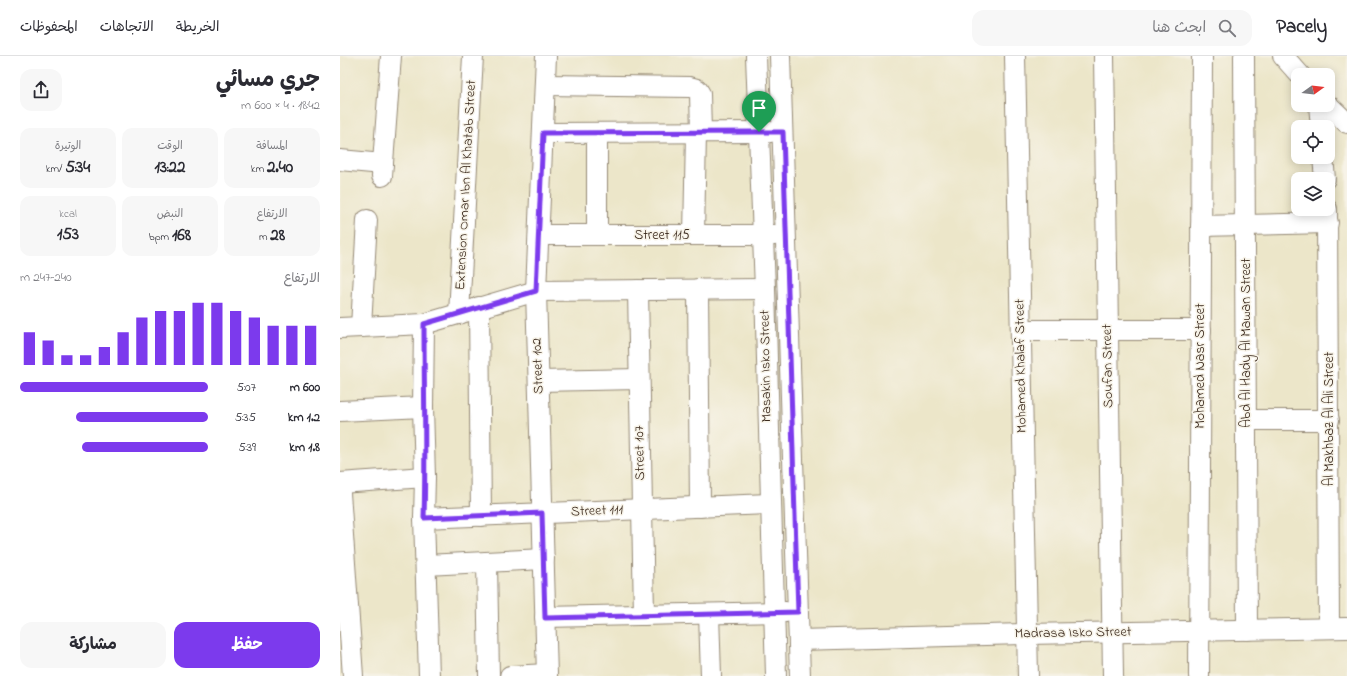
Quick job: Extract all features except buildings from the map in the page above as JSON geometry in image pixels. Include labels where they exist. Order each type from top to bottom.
[{"type":"street","points":[[340,160],[382,170],[391,56]]},
{"type":"street","name":"Extension Omar Ibn Al Khatab Street","points":[[459,314],[473,56]]},
{"type":"street","name":"Street 102","points":[[546,56],[536,291],[547,675]]},
{"type":"street","name":"Masakin Isko Street","points":[[756,56],[765,289],[776,676]]},
{"type":"street","name":"Masakin Isko Street","points":[[780,56],[800,676]]},
{"type":"street","name":"Mohamed Khalaf Street","points":[[1015,56],[1028,676]]},
{"type":"street","name":"Soufan Street","points":[[1104,56],[1113,676]]},
{"type":"street","name":"Mohamed Nasr Street","points":[[1199,676],[1202,56]]},
{"type":"street","name":"Abd Al Hady Al Mawan Street","points":[[1244,56],[1247,630]]},
{"type":"street","points":[[1283,56],[1294,68]]},
{"type":"street","points":[[545,85],[690,87],[697,89],[700,94],[694,235]]},
{"type":"street","points":[[1335,112],[1347,123]]},
{"type":"street","points":[[543,133],[783,132]]},
{"type":"street","points":[[596,235],[597,133]]},
{"type":"street","points":[[1201,226],[1245,225],[1327,216]]},
{"type":"street","name":"Al Makhbaz Al Ali Street","points":[[1327,216],[1328,420],[1338,628]]},
{"type":"street","points":[[362,327],[366,220]]},
{"type":"street","name":"Street 115","points":[[538,235],[786,234]]},
{"type":"street","points":[[698,289],[700,506]]},
{"type":"street","points":[[340,328],[424,324],[536,291],[765,289]]},
{"type":"street","name":"Street 107","points":[[638,290],[644,615]]},
{"type":"street","points":[[479,307],[481,516]]},
{"type":"street","points":[[424,324],[424,518],[429,676]]},
{"type":"street","points":[[1020,330],[1201,330]]},
{"type":"street","points":[[539,381],[639,379]]},
{"type":"street","points":[[767,396],[791,397]]},
{"type":"street","points":[[340,411],[424,408]]},
{"type":"street","points":[[1246,420],[1328,420]]},
{"type":"street","points":[[340,483],[425,477]]},
{"type":"street","points":[[340,493],[348,665]]},
{"type":"street","name":"Street 111","points":[[424,518],[770,504]]},
{"type":"street","points":[[426,565],[544,559]]},
{"type":"street","points":[[487,562],[489,676]]},
{"type":"street","points":[[545,618],[798,612]]},
{"type":"street","points":[[709,614],[711,676]]},
{"type":"street","name":"Madrasa Isko Street","points":[[799,640],[1338,628]]},
{"type":"street","points":[[510,676],[547,675]]},
{"type":"route","points":[[759,132],[783,132],[798,612],[545,618],[542,513],[424,518],[424,324],[536,291],[543,133],[759,132]]}]
